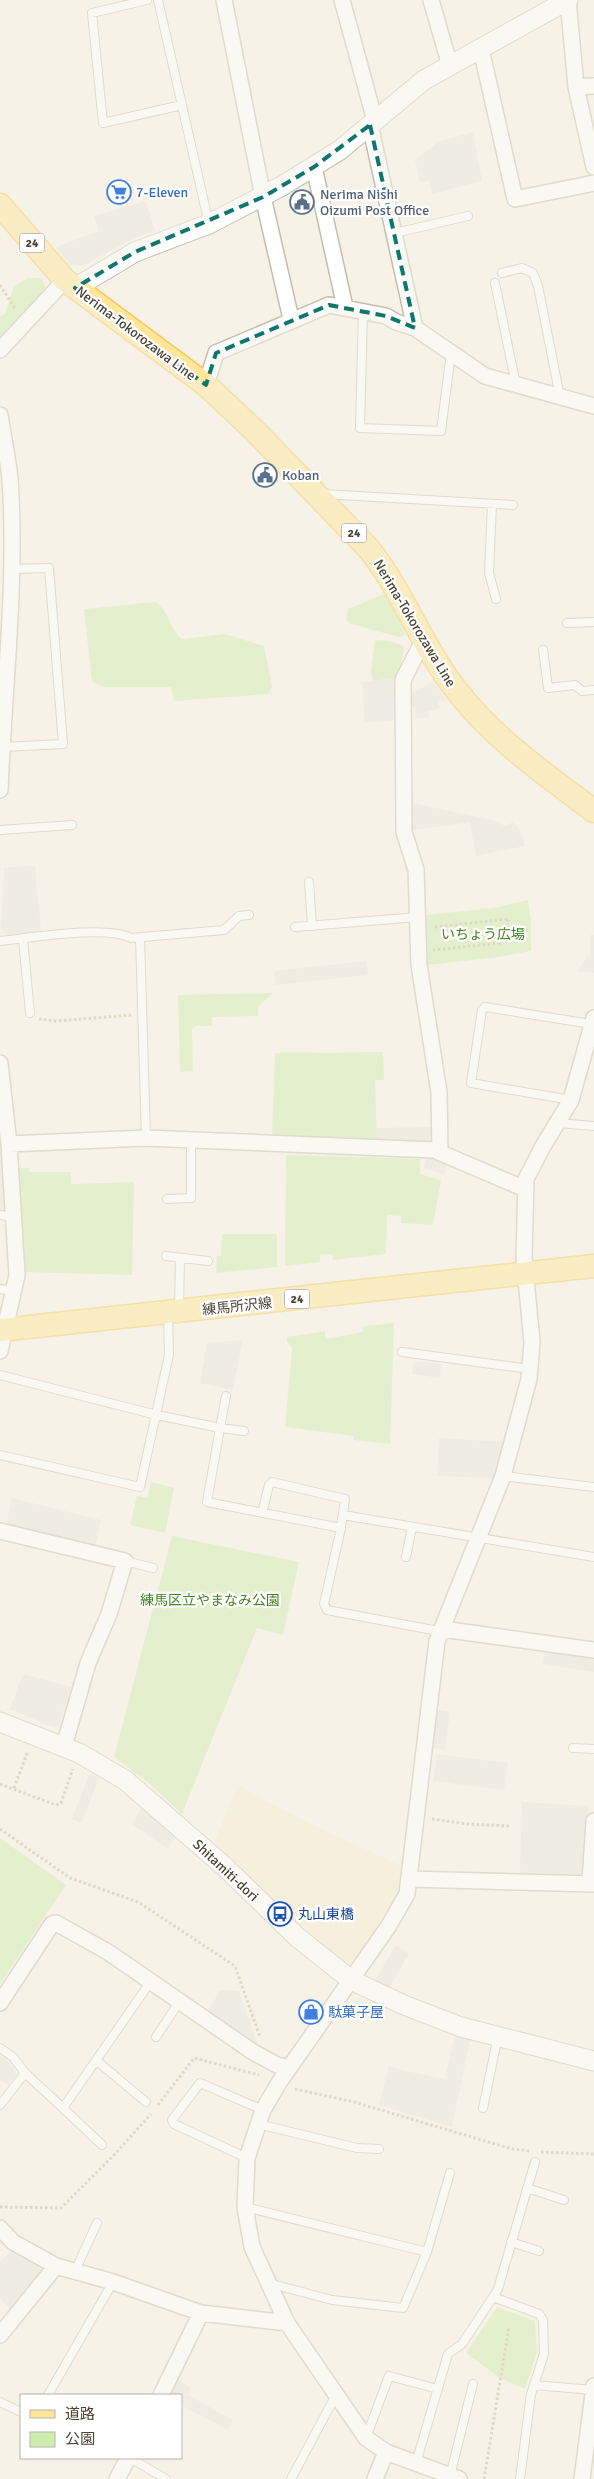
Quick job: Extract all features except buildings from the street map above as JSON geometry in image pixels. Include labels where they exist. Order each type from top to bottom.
[{"type":"main road","name":"Nerima-Tokorozawa Line","points":[[0,205],[70,284],[206,385],[316,494],[369,549],[386,570],[424,639],[456,691],[486,725],[509,746],[594,811]]},
{"type":"main road","name":"練馬所沢線","points":[[2,1337],[174,1312],[594,1266]]},
{"type":"street","points":[[224,0],[263,197],[291,319]]},
{"type":"street","points":[[342,0],[372,123],[415,328]]},
{"type":"street","points":[[431,0],[450,66]]},
{"type":"street","points":[[0,350],[24,324],[70,284],[135,252],[209,224],[263,197],[314,167],[424,80],[568,0],[576,87],[589,127],[594,167]]},
{"type":"street","points":[[481,49],[515,199],[594,183]]},
{"type":"street","points":[[576,87],[594,86]]},
{"type":"street","points":[[314,167],[345,307]]},
{"type":"street","points":[[206,385],[216,353],[291,319],[329,305],[386,316],[396,322],[415,328],[484,376],[594,406]]},
{"type":"street","points":[[0,415],[10,479],[11,569],[9,653],[0,790]]},
{"type":"street","points":[[424,639],[403,680],[404,832],[416,870],[419,952],[439,1092],[440,1151]]},
{"type":"street","points":[[454,2478],[386,2452],[366,2438],[287,2324],[252,2248],[245,2206],[247,2158],[261,2117],[280,2080],[397,1913],[407,1894],[437,1641],[503,1476],[530,1369],[531,1325],[524,1258],[526,1179],[543,1146],[571,1100],[592,1021]]},
{"type":"street","points":[[0,1063],[2,1112],[9,1144],[7,1216],[17,1275],[7,1290],[2,1337]]},
{"type":"street","points":[[9,1144],[146,1138],[440,1151],[525,1188]]},
{"type":"street","points":[[0,1531],[125,1561],[108,1614],[88,1663],[72,1750]]},
{"type":"street","points":[[442,1629],[594,1650]]},
{"type":"street","name":"Shitamiti-dori","points":[[0,1722],[72,1750],[111,1770],[140,1792],[224,1867],[297,1937],[351,1980],[438,2019],[594,2060]]},
{"type":"street","points":[[409,1879],[592,1884],[594,1821]]},
{"type":"street","points":[[0,2003],[53,1923],[108,1952],[262,2057],[277,2065],[289,2068]]},
{"type":"street","points":[[0,2228],[13,2242],[56,2266],[113,2282],[201,2313],[287,2324]]},
{"type":"street","points":[[0,2335],[56,2266]]},
{"type":"street","points":[[161,2394],[201,2313]]},
{"type":"street","points":[[582,2479],[591,2435],[594,2386]]},
{"type":"street","points":[[376,2479],[386,2452]]},
{"type":"street","points":[[117,2479],[128,2459]]},
{"type":"lane","points":[[147,0],[92,13],[103,123],[182,105]]},
{"type":"lane","points":[[158,0],[209,224]]},
{"type":"lane","points":[[395,232],[468,216]]},
{"type":"lane","points":[[502,273],[522,268],[533,274],[538,286],[560,397]]},
{"type":"lane","points":[[495,283],[516,385]]},
{"type":"lane","points":[[364,311],[360,428],[441,431],[451,353]]},
{"type":"lane","points":[[316,494],[513,505]]},
{"type":"lane","points":[[492,504],[489,573],[496,599]]},
{"type":"lane","points":[[2,747],[62,744],[49,568],[11,569]]},
{"type":"lane","points":[[567,623],[594,622]]},
{"type":"lane","points":[[543,650],[548,688],[575,685],[582,691],[594,690]]},
{"type":"lane","points":[[0,830],[72,825]]},
{"type":"lane","points":[[309,882],[312,926]]},
{"type":"lane","points":[[0,942],[78,934],[122,934],[131,938],[140,938],[224,930],[239,916],[249,915]]},
{"type":"lane","points":[[295,927],[418,923]]},
{"type":"lane","points":[[140,938],[146,1138]]},
{"type":"lane","points":[[24,939],[30,1013]]},
{"type":"lane","points":[[571,1100],[472,1083],[482,1010],[485,1007],[592,1021]]},
{"type":"lane","points":[[558,1123],[594,1126]]},
{"type":"lane","points":[[167,1199],[191,1198],[192,1139]]},
{"type":"lane","points":[[166,1256],[208,1261]]},
{"type":"lane","points":[[0,1454],[140,1487],[157,1415],[168,1355],[180,1258]]},
{"type":"lane","points":[[402,1352],[530,1369]]},
{"type":"lane","points":[[0,1375],[157,1415],[244,1431]]},
{"type":"lane","points":[[226,1396],[207,1502],[341,1528]]},
{"type":"lane","points":[[503,1476],[594,1487]]},
{"type":"lane","points":[[262,1513],[269,1485],[272,1482],[343,1498],[346,1502],[324,1604],[326,1610],[433,1630],[442,1629]]},
{"type":"lane","points":[[344,1515],[594,1557]]},
{"type":"lane","points":[[406,1557],[412,1527]]},
{"type":"lane","points":[[125,1561],[153,1568]]},
{"type":"lane","points":[[573,1748],[594,1749]]},
{"type":"lane","points":[[62,2108],[97,2061],[151,1980]]},
{"type":"lane","points":[[156,2037],[180,2001]]},
{"type":"lane","points":[[483,2108],[498,2036]]},
{"type":"lane","points":[[0,2048],[13,2057],[25,2073],[102,2145]]},
{"type":"lane","points":[[97,2061],[146,2102]]},
{"type":"lane","points":[[0,2105],[25,2073]]},
{"type":"lane","points":[[247,2158],[174,2124],[172,2120],[200,2083],[261,2117],[357,2148],[379,2150]]},
{"type":"lane","points":[[416,2463],[448,2354],[462,2344],[493,2297],[535,2162]]},
{"type":"lane","points":[[268,2283],[332,2300],[403,2308],[427,2252],[450,2174]]},
{"type":"lane","points":[[527,2188],[564,2200]]},
{"type":"lane","points":[[245,2206],[427,2252]]},
{"type":"lane","points":[[75,2271],[97,2223]]},
{"type":"lane","points":[[511,2242],[539,2251]]},
{"type":"lane","points":[[49,2394],[113,2282]]},
{"type":"lane","points":[[493,2297],[542,2316],[544,2354],[534,2385],[520,2479]]},
{"type":"lane","points":[[366,2438],[390,2376],[438,2389]]},
{"type":"lane","points":[[454,2478],[473,2384]]},
{"type":"lane","points":[[534,2385],[594,2390]]},
{"type":"lane","points":[[291,2479],[336,2395]]},
{"type":"lane","points":[[0,2402],[20,2412]]},
{"type":"lane","points":[[131,2459],[166,2479]]},
{"type":"path","points":[[0,285],[24,324]]},
{"type":"path","points":[[418,923],[509,919],[500,943],[419,952]]},
{"type":"path","points":[[30,1013],[35,1018],[56,1021],[143,1014]]},
{"type":"path","points":[[14,1788],[35,1735]]},
{"type":"path","points":[[0,1784],[59,1805],[72,1750]]},
{"type":"path","points":[[416,1817],[509,1826]]},
{"type":"path","points":[[0,1829],[70,1878],[138,1902],[235,1966],[262,2043],[264,2051],[262,2057]]},
{"type":"path","points":[[0,2207],[61,2208],[124,2144],[194,2058],[280,2080],[292,2088],[354,2102],[512,2149],[594,2154]]},
{"type":"path","points":[[484,2479],[509,2327]]},
{"type":"highlighted area","points":[[370,125],[415,328],[386,316],[329,305],[216,353],[206,385],[75,288],[135,252],[263,197],[314,167]]},
{"type":"shaded area","points":[[473,132],[482,181],[432,194],[429,181],[420,182],[415,160],[438,142]]},
{"type":"shaded area","points":[[146,201],[155,231],[126,242],[83,266],[71,265],[56,247],[99,231],[94,216]]},
{"type":"shaded area","points":[[395,678],[396,720],[364,723],[362,682]]},
{"type":"shaded area","points":[[433,682],[447,700],[438,702],[440,708],[428,711],[429,717],[415,719],[415,707],[410,707],[410,694]]},
{"type":"shaded area","points":[[413,803],[492,820],[505,826],[513,822],[521,831],[525,846],[476,856],[470,822],[413,830]]},
{"type":"shaded area","points":[[35,865],[41,932],[7,935],[1,928],[4,868]]},
{"type":"shaded area","points":[[590,935],[594,935],[594,973],[578,971],[587,956],[590,956]]},
{"type":"shaded area","points":[[366,961],[368,975],[275,985],[274,971]]},
{"type":"shaded area","points":[[431,1127],[431,1138],[427,1142],[377,1142],[377,1128]]},
{"type":"shaded area","points":[[4,1151],[7,1208],[4,1211],[0,1210],[0,1152]]},
{"type":"shaded area","points":[[426,1158],[438,1158],[447,1162],[444,1174],[424,1168]]},
{"type":"shaded area","points":[[243,1340],[233,1390],[200,1383],[207,1343]]},
{"type":"shaded area","points":[[414,1361],[441,1364],[440,1378],[412,1374]]},
{"type":"shaded area","points":[[439,1438],[506,1442],[494,1478],[437,1476]]},
{"type":"shaded area","points":[[12,1498],[101,1520],[95,1547],[6,1525]]},
{"type":"shaded area","points":[[545,1649],[591,1656],[594,1660],[594,1672],[543,1664]]},
{"type":"shaded area","points":[[23,1674],[72,1687],[58,1726],[53,1727],[10,1709]]},
{"type":"shaded area","points":[[438,1710],[450,1712],[445,1750],[433,1748]]},
{"type":"shaded area","points":[[437,1754],[508,1763],[504,1790],[433,1781]]},
{"type":"shaded area","points":[[89,1774],[99,1777],[82,1823],[72,1819]]},
{"type":"shaded area","points":[[237,1785],[303,1820],[401,1866],[399,1890],[356,1959],[343,1963],[308,1936],[276,1907],[214,1843]]},
{"type":"shaded area","points":[[522,1802],[588,1806],[585,1872],[579,1878],[520,1876]]},
{"type":"shaded area","points":[[142,1807],[175,1838],[168,1849],[132,1824]]},
{"type":"shaded area","points":[[396,1945],[409,1954],[389,1988],[375,1980]]},
{"type":"shaded area","points":[[221,1990],[239,1991],[257,2043],[256,2045],[207,2011]]},
{"type":"shaded area","points":[[455,2035],[470,2040],[452,2127],[379,2105],[389,2065],[401,2070],[445,2079]]},
{"type":"shaded area","points":[[0,2055],[7,2060],[17,2074],[8,2085],[0,2080]]},
{"type":"shaded area","points":[[14,2248],[42,2266],[43,2272],[11,2310],[0,2298],[0,2262]]},
{"type":"shaded area","points":[[178,2380],[191,2388],[188,2395],[233,2420],[228,2430],[182,2406],[182,2394],[171,2394]]},
{"type":"green space","points":[[28,278],[41,278],[46,287],[0,339],[0,317],[5,314],[14,286]]},
{"type":"green space","points":[[384,594],[390,601],[406,635],[399,637],[351,624],[346,619],[348,609]]},
{"type":"green space","points":[[156,602],[182,639],[225,634],[264,646],[272,687],[268,694],[174,701],[171,687],[104,687],[92,682],[84,609]]},
{"type":"green space","points":[[375,640],[389,641],[404,646],[399,677],[373,681],[371,672]]},
{"type":"green space","name":"いちょう広場","points":[[528,900],[531,920],[531,951],[498,957],[428,965],[426,915],[494,908]]},
{"type":"green space","points":[[273,993],[258,1007],[258,1016],[212,1017],[212,1026],[195,1026],[192,1029],[193,1071],[180,1072],[178,995]]},
{"type":"green space","points":[[383,1052],[384,1080],[375,1080],[377,1142],[272,1137],[275,1053]]},
{"type":"green space","points":[[286,1155],[420,1159],[420,1174],[441,1180],[433,1225],[401,1223],[401,1216],[387,1215],[386,1254],[333,1260],[332,1254],[320,1255],[320,1262],[285,1266]]},
{"type":"green space","points":[[15,1168],[29,1168],[29,1172],[71,1172],[71,1184],[134,1182],[132,1275],[22,1272]]},
{"type":"green space","points":[[222,1234],[277,1234],[277,1267],[216,1273],[217,1256],[221,1256]]},
{"type":"green space","points":[[394,1323],[390,1444],[354,1440],[354,1436],[285,1427],[292,1349],[287,1341],[287,1337],[325,1331],[325,1339],[363,1332],[364,1326]]},
{"type":"green space","points":[[151,1482],[174,1488],[165,1533],[130,1525],[137,1496],[148,1498]]},
{"type":"green space","name":"練馬区立やまなみ公園","points":[[172,1536],[299,1562],[283,1635],[257,1628],[182,1814],[149,1783],[114,1757]]},
{"type":"green space","points":[[0,1838],[66,1885],[0,1984]]},
{"type":"green space","points":[[497,2307],[535,2321],[537,2352],[525,2389],[500,2378],[466,2353]]},
{"type":"place","name":"7-Eleven","points":[[119,192]]},
{"type":"place","name":"Nerima Nishi Oizumi Post Office","points":[[302,202]]},
{"type":"place","name":"Koban","points":[[265,475]]},
{"type":"place","name":"丸山東橋","points":[[280,1914]]},
{"type":"place","name":"駄菓子屋","points":[[311,2012]]}]
